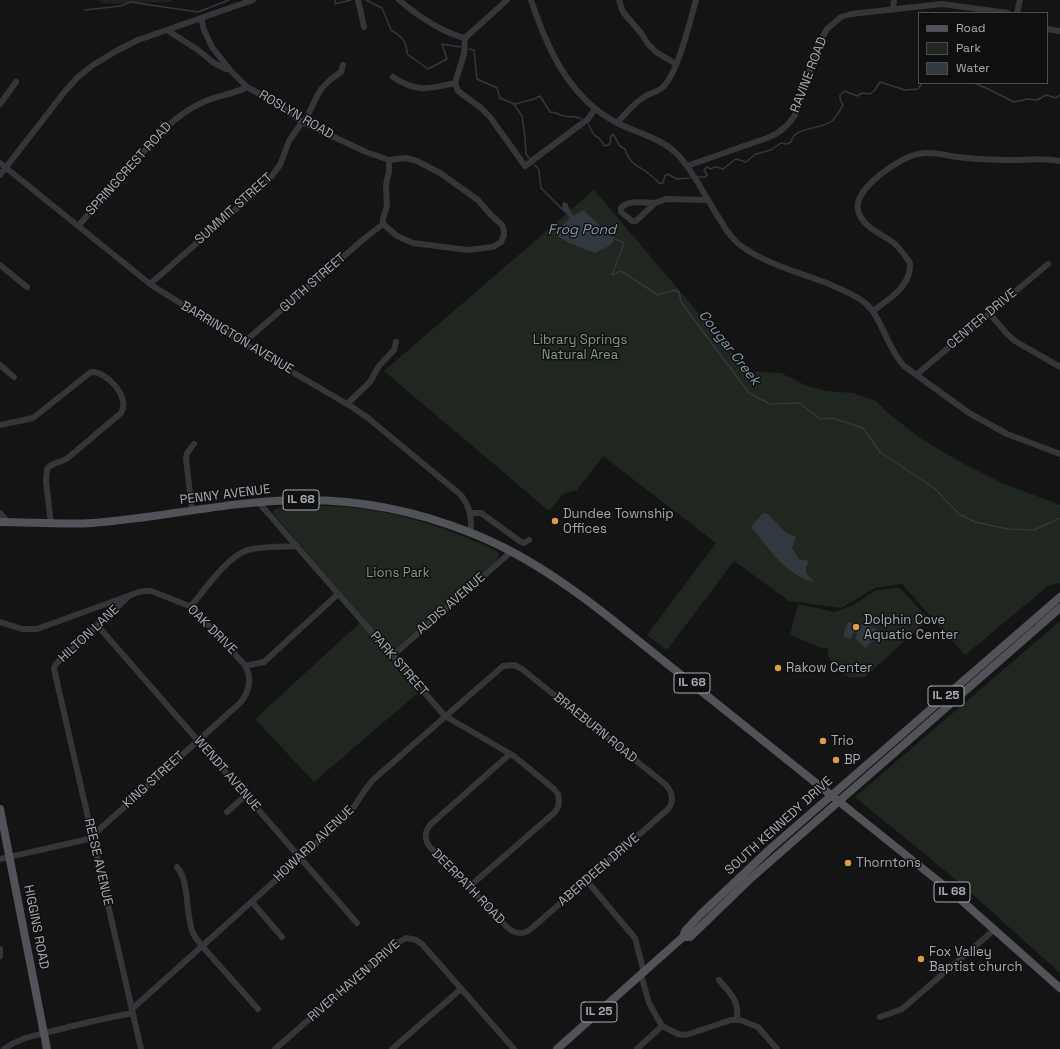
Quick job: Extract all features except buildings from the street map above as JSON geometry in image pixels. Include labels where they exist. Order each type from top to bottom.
[{"type":"main road","name":"PENNY AVENUE","points":[[4,522],[51,524],[99,523],[260,503],[306,500],[366,504],[411,514],[470,532],[511,552],[548,573],[577,592],[832,796]]},
{"type":"main road","name":"SOUTH KENNEDY DRIVE","points":[[557,1049],[683,937],[685,931],[771,848],[1060,596]]},
{"type":"main road","name":"SOUTH KENNEDY DRIVE","points":[[683,937],[690,937],[750,879],[1060,608]]},
{"type":"main road","name":"IL 68","points":[[832,796],[952,892],[1060,988]]},
{"type":"main road","name":"HIGGINS ROAD","points":[[0,809],[47,1049]]},
{"type":"street","points":[[0,175],[54,105],[78,77],[100,61],[138,40],[253,0]]},
{"type":"street","points":[[358,0],[364,27]]},
{"type":"street","points":[[399,0],[412,11],[430,22],[448,32],[465,38]]},
{"type":"street","points":[[507,0],[465,38],[464,54],[455,82],[458,91],[481,108],[490,117],[525,166],[582,123],[595,109]]},
{"type":"street","points":[[531,0],[545,40],[555,59],[577,91],[595,109],[617,122],[663,143],[677,154],[687,166],[727,232],[742,247],[765,260],[850,293],[865,303],[873,311],[891,348],[900,362],[916,375],[969,413],[1007,434],[1060,454]]},
{"type":"street","points":[[619,0],[623,12],[641,33],[648,44],[656,52],[676,64]]},
{"type":"street","points":[[617,122],[640,100],[658,91],[664,86],[676,64],[696,0]]},
{"type":"street","points":[[894,0],[894,8]]},
{"type":"street","points":[[1016,12],[1020,0]]},
{"type":"street","name":"RAVINE ROAD","points":[[687,166],[768,138],[776,134],[789,123],[795,115],[815,53],[823,34],[832,24],[846,15],[894,8],[942,4],[1001,12]]},
{"type":"street","name":"ROSLYN ROAD","points":[[201,18],[204,30],[212,47],[230,70],[247,87],[276,103],[302,122],[366,152],[389,160],[398,158],[411,159],[446,176],[478,200],[502,225],[504,235],[501,242],[493,247],[468,250],[413,243],[397,236],[383,224]]},
{"type":"street","points":[[1048,29],[1060,31]]},
{"type":"street","name":"ROSLYN ROAD","points":[[167,30],[198,50],[214,63],[230,70]]},
{"type":"street","name":"SUMMIT STREET","points":[[150,284],[268,181],[280,165],[289,141],[302,122],[306,119],[311,106],[322,88],[341,72],[343,65]]},
{"type":"street","points":[[393,77],[402,83],[420,89],[435,88],[455,82]]},
{"type":"street","points":[[0,104],[16,82]]},
{"type":"street","name":"SPRINGCREST ROAD","points":[[79,225],[171,122],[182,113],[206,100],[239,92],[247,87]]},
{"type":"street","points":[[873,311],[898,291],[908,277],[910,263],[904,254],[889,239],[870,228],[863,220],[858,211],[858,203],[864,189],[907,157],[928,153],[984,160],[1045,159],[1060,161]]},
{"type":"street","points":[[383,224],[387,202],[386,186],[389,171],[389,160]]},
{"type":"street","name":"BARRINGTON AVENUE","points":[[0,162],[150,284],[244,344],[347,404],[368,418],[457,491],[467,504],[470,513],[472,522],[470,532]]},
{"type":"street","points":[[655,203],[639,202],[626,204],[621,208],[621,212],[627,218],[636,221],[655,203],[666,199],[707,200]]},
{"type":"street","name":"GUTH STREET","points":[[244,344],[383,224]]},
{"type":"street","name":"CENTER DRIVE","points":[[916,375],[1048,264]]},
{"type":"street","points":[[0,265],[27,287]]},
{"type":"street","points":[[989,313],[1015,341],[1060,367]]},
{"type":"street","points":[[347,404],[370,382],[379,366],[393,351],[396,342]]},
{"type":"street","points":[[0,365],[14,377]]},
{"type":"street","points":[[0,425],[33,418],[92,372],[98,372],[103,375],[119,391],[124,405],[123,411],[120,415],[70,457],[52,463],[46,469],[51,524]]},
{"type":"street","points":[[192,511],[186,458],[194,444]]},
{"type":"street","name":"PARK STREET","points":[[260,503],[445,716],[510,754],[554,789],[558,794],[558,807],[554,812],[469,887]]},
{"type":"street","points":[[470,513],[476,512],[482,514],[521,542],[525,543],[530,540]]},
{"type":"street","points":[[0,513],[4,522]]},
{"type":"street","points":[[191,606],[228,563],[241,553],[256,549],[297,546]]},
{"type":"street","name":"ALDIS AVENUE","points":[[392,656],[511,552]]},
{"type":"street","name":"OAK DRIVE","points":[[0,622],[22,629],[36,629],[130,595],[143,591],[151,591],[191,606],[246,666]]},
{"type":"street","points":[[246,666],[264,662],[338,594]]},
{"type":"street","name":"HILTON LANE","points":[[56,675],[54,668],[57,663],[130,595]]},
{"type":"street","name":"WENDT AVENUE","points":[[98,626],[357,923]]},
{"type":"street","name":"HOWARD AVENUE","points":[[132,1011],[351,812],[371,781],[499,669],[503,666],[511,665]]},
{"type":"street","name":"BRAEBURN ROAD","points":[[511,665],[522,669],[665,784],[670,789],[672,798]]},
{"type":"street","name":"KING STREET","points":[[0,859],[92,837],[239,704],[246,696],[250,684],[246,666]]},
{"type":"street","name":"REESE AVENUE","points":[[56,675],[141,1049]]},
{"type":"street","name":"DEERPATH ROAD","points":[[510,754],[431,824],[426,830],[425,836],[430,847],[508,928],[518,933]]},
{"type":"street","points":[[227,812],[246,795]]},
{"type":"street","name":"ABERDEEN DRIVE","points":[[518,933],[529,931],[587,881],[666,811],[671,804],[672,798]]},
{"type":"street","points":[[177,867],[183,876],[192,931],[202,946],[258,1009]]},
{"type":"street","points":[[587,881],[635,938],[639,950],[642,974],[649,1003],[662,1026],[678,1034],[686,1036],[737,1019],[758,1027],[777,1049]]},
{"type":"street","points":[[252,902],[282,937]]},
{"type":"street","points":[[880,1017],[902,1009],[994,930]]},
{"type":"street","name":"RIVER HAVEN DRIVE","points":[[275,1049],[403,938],[413,939],[422,944],[514,1049]]},
{"type":"street","points":[[0,949],[0,956]]},
{"type":"street","points":[[719,980],[736,999],[738,1009],[737,1019]]},
{"type":"street","points":[[392,1049],[461,989]]},
{"type":"street","points":[[4,1049],[22,1038],[132,1011]]},
{"type":"street","points":[[637,1049],[662,1026]]},
{"type":"shaded area","points":[[99,0],[174,0],[168,2],[103,4]]},
{"type":"green space","name":"Library Springs Natural Area","points":[[594,190],[748,371],[781,373],[807,386],[827,391],[853,393],[876,401],[889,414],[923,440],[964,464],[1002,483],[1060,505],[1060,583],[1049,585],[965,655],[902,584],[875,588],[841,608],[789,601],[734,561],[667,650],[647,635],[716,543],[603,456],[577,490],[563,494],[549,511],[384,371]]},
{"type":"green space","name":"Lions Park","points":[[293,504],[354,508],[398,515],[465,537],[497,551],[499,555],[497,560],[387,656],[418,693],[314,782],[255,719],[364,619],[273,513],[275,509]]},
{"type":"green space","name":"Dolphin Cove Aquatic Center","points":[[900,588],[929,619],[865,677],[850,678],[832,662],[829,657],[828,648],[821,648],[790,635],[798,604],[835,612],[855,604],[876,590]]},
{"type":"green space","points":[[1060,621],[1060,973],[960,883],[855,797]]},
{"type":"water","name":"Frog Pond","points":[[563,202],[567,203],[573,216],[583,210],[613,238],[614,241],[609,246],[595,253],[567,242],[554,234],[570,218],[562,208]]},
{"type":"water","points":[[763,513],[768,514],[786,533],[796,537],[792,548],[799,559],[809,561],[806,567],[806,573],[814,582],[795,574],[771,552],[751,527]]},
{"type":"water","points":[[848,622],[870,627],[882,633],[865,648],[855,638],[858,634],[854,632],[850,639],[843,636]]},
{"type":"waterway","points":[[84,10],[121,6],[130,2],[198,12],[229,0]]},
{"type":"waterway","points":[[335,0],[335,4],[351,0]]},
{"type":"waterway","points":[[366,0],[382,8],[391,30],[401,37],[405,43],[407,54],[428,69],[447,59],[442,44],[460,47]]},
{"type":"waterway","points":[[469,49],[474,50],[477,79],[497,88],[500,98],[514,104],[522,116],[526,154],[529,158]]},
{"type":"waterway","points":[[697,177],[705,177],[707,175],[704,170],[707,167],[711,169],[714,167],[723,169],[736,159],[746,162],[756,154],[771,150],[781,143],[787,144],[791,142],[797,133],[827,124],[835,118],[843,105],[840,95],[845,91],[857,96],[862,93],[870,94],[875,90],[880,82],[905,90],[918,89],[921,84]]},
{"type":"waterway","points":[[976,84],[1014,102],[1028,99],[1037,100],[1046,95],[1056,98],[1060,95]]},
{"type":"waterway","points":[[515,104],[540,96],[550,112],[566,117],[577,117],[581,119]]},
{"type":"waterway","points":[[588,124],[594,135],[599,138],[605,146],[610,144],[611,136],[613,134],[620,146],[625,149],[632,162],[659,183],[663,183],[667,174],[677,179],[689,178]]},
{"type":"waterway","name":"Cougar Creek","points":[[535,165],[539,170],[541,188],[565,212]]},
{"type":"waterway","name":"Cougar Creek","points":[[610,236],[624,243],[612,275],[621,271],[658,295],[674,290],[679,292],[681,302],[749,393],[770,404],[800,403],[820,419],[833,418],[863,428],[880,452],[934,488],[959,514],[975,522],[1008,529],[1034,530],[1060,518]]},
{"type":"place","name":"Dundee Township Offices","points":[[555,521]]},
{"type":"place","name":"Dolphin Cove Aquatic Center","points":[[856,627]]},
{"type":"place","name":"Rakow Center","points":[[778,668]]},
{"type":"place","name":"Trio","points":[[823,741]]},
{"type":"place","name":"BP","points":[[836,760]]},
{"type":"place","name":"Thorntons","points":[[848,863]]},
{"type":"place","name":"Fox Valley Baptist church","points":[[921,959]]}]
